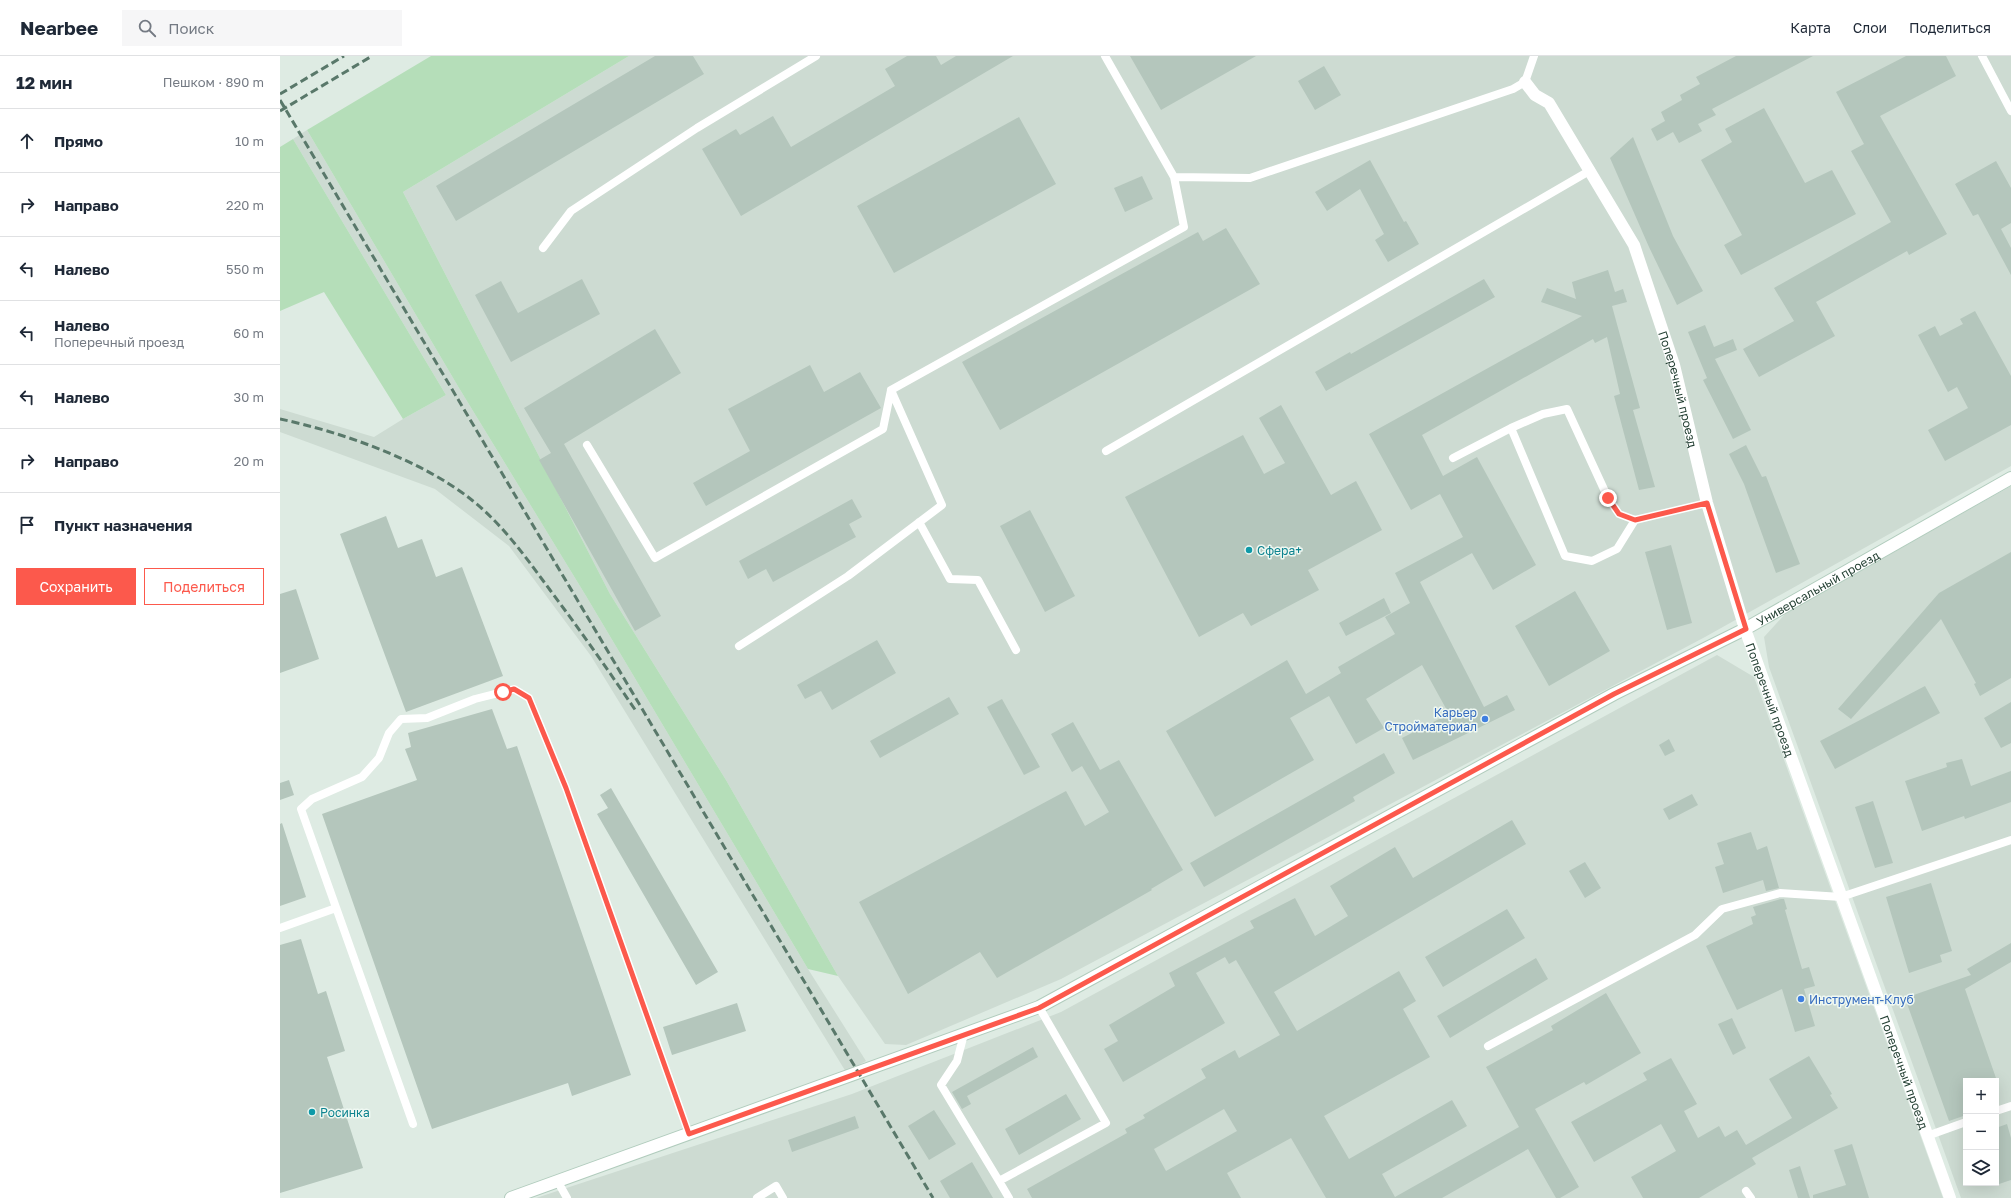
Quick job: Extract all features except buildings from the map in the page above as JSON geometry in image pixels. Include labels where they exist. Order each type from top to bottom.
[{"type":"street","name":"Поперечный проезд","points":[[1525,82],[1535,95],[1549,103],[1591,170],[1634,245],[1674,365],[1707,503],[1746,629],[1950,1198]]},
{"type":"street","name":"Универсальный проезд","points":[[511,1198],[1039,1008],[1614,694],[1746,629],[2011,478]]},
{"type":"lane","points":[[543,248],[571,211],[697,128],[816,56]]},
{"type":"lane","points":[[587,444],[655,558],[883,429],[891,390],[1184,227],[1174,177],[1105,56]]},
{"type":"lane","points":[[1174,177],[1250,178],[1513,89],[1525,82],[1534,56]]},
{"type":"lane","points":[[1982,56],[2011,111]]},
{"type":"lane","points":[[1106,451],[1591,170]]},
{"type":"lane","points":[[740,646],[848,576],[942,505],[891,390]]},
{"type":"lane","points":[[1453,458],[1511,428],[1543,414],[1567,409],[1608,498],[1619,514],[1635,520],[1707,503]]},
{"type":"lane","points":[[1511,428],[1565,556],[1592,561],[1617,549],[1635,520]]},
{"type":"lane","points":[[919,522],[950,579],[978,580],[1016,650]]},
{"type":"lane","points":[[413,1124],[301,810],[312,799],[362,777],[379,758],[389,733],[401,719],[427,718],[476,699],[514,689],[529,698],[566,788],[689,1134]]},
{"type":"lane","points":[[1488,1046],[1695,935],[1722,909],[1780,893],[1841,897],[2011,840]]},
{"type":"lane","points":[[280,928],[336,908]]},
{"type":"lane","points":[[999,1181],[1106,1123],[1039,1008]]},
{"type":"lane","points":[[964,1034],[957,1061],[941,1085],[1009,1198]]},
{"type":"lane","points":[[1999,1110],[2011,1106]]},
{"type":"lane","points":[[1927,1136],[1963,1123]]},
{"type":"lane","points":[[558,1182],[567,1198]]},
{"type":"lane","points":[[757,1198],[776,1186],[784,1198]]},
{"type":"shaded area","points":[[629,56],[2011,56],[2011,466],[1705,637],[1061,979],[906,1045],[885,1044],[838,976],[726,780],[610,594],[403,192]]},
{"type":"shaded area","points":[[307,130],[459,388],[586,596],[808,969],[866,1061],[846,1072],[591,656],[509,546],[435,489],[280,432],[280,409],[374,437],[446,395],[293,139]]},
{"type":"shaded area","points":[[2011,486],[2011,1198],[1961,1198],[1769,667],[1764,637],[1786,613]]},
{"type":"shaded area","points":[[1717,655],[1754,677],[1943,1198],[536,1198],[852,1094],[1061,1012]]},
{"type":"green space","points":[[431,56],[629,56],[403,192],[610,594],[726,780],[838,976],[808,969],[586,596],[459,388],[307,130]]},
{"type":"green space","points":[[293,139],[446,395],[403,419],[324,292],[280,311],[280,147]]},
{"type":"railway","points":[[280,94],[344,56]]},
{"type":"railway","points":[[280,111],[372,56]]},
{"type":"railway","points":[[280,100],[933,1198]]},
{"type":"railway","points":[[280,419],[355,440],[407,461],[431,473],[473,501],[495,521],[524,555],[583,635],[636,711]]},
{"type":"place","name":"Сфера+","points":[[1249,550]]},
{"type":"place","name":"Карьер Стройматериал","points":[[1485,719]]},
{"type":"place","name":"Инструмент-Клуб","points":[[1801,999]]},
{"type":"place","name":"Росинка","points":[[312,1112]]},
{"type":"route","points":[[503,692],[514,689],[529,698],[566,788],[689,1134],[1039,1008],[1614,694],[1746,629],[1707,503],[1635,520],[1619,514],[1608,498]]}]
